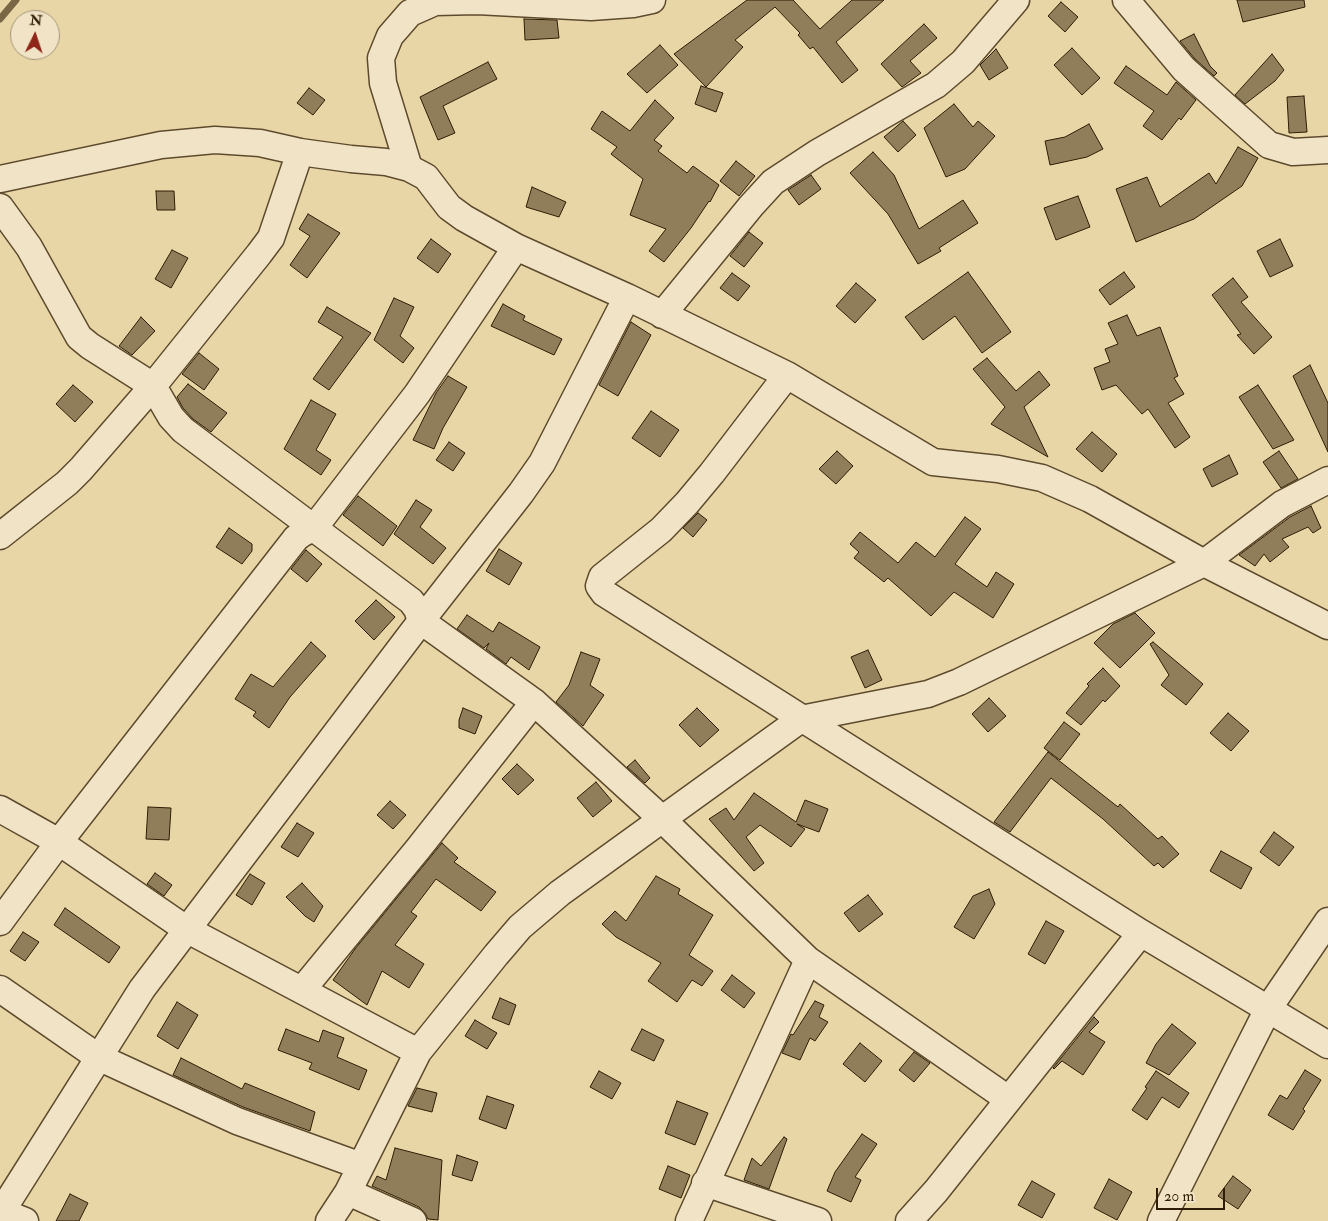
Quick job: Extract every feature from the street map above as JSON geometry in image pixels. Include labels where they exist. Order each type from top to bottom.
[{"type":"street","points":[[409,168],[383,83],[381,58],[390,36],[410,13],[435,2],[477,1],[591,7],[633,4],[652,0]]},
{"type":"street","points":[[662,314],[773,182],[817,153],[936,86],[963,62],[1016,0]]},
{"type":"street","points":[[1126,0],[1184,69],[1269,145],[1293,152],[1328,150]]},
{"type":"street","points":[[0,179],[161,145],[214,140],[260,143],[300,152],[386,162],[409,168],[426,177],[449,207],[464,218],[516,247],[662,314],[787,375],[933,462],[998,469],[1042,478],[1090,499],[1204,562],[1328,626]]},
{"type":"street","points":[[0,536],[67,483],[81,469],[153,386],[271,238],[300,152]]},
{"type":"street","points":[[0,207],[29,247],[79,337],[153,386],[171,417],[183,430],[411,601],[417,609],[421,621],[534,702],[661,818],[808,960],[1008,1099]]},
{"type":"street","points":[[0,922],[59,842],[296,538],[303,532],[314,528],[417,394],[516,247]]},
{"type":"street","points":[[25,1221],[0,1212],[142,989],[542,464],[627,298]]},
{"type":"street","points":[[787,375],[712,474],[687,503],[661,530],[602,577],[599,586],[604,593],[1141,933],[1328,1045]]},
{"type":"street","points":[[329,1221],[348,1192],[418,1052],[496,955],[520,927],[560,893],[661,818],[801,719],[928,694],[959,682],[1204,562],[1282,504],[1328,480]]},
{"type":"street","points":[[302,990],[418,849],[534,702]]},
{"type":"street","points":[[0,809],[59,842],[186,929],[418,1052]]},
{"type":"street","points":[[1161,1221],[1268,1009],[1328,921]]},
{"type":"street","points":[[910,1221],[1141,933]]},
{"type":"street","points":[[689,1221],[808,960]]},
{"type":"street","points":[[0,988],[98,1057],[237,1121],[361,1166]]},
{"type":"street","points":[[705,1183],[818,1221]]},
{"type":"street","points":[[348,1192],[413,1221]]},
{"type":"building","points":[[747,0],[793,0],[820,29],[852,0],[884,0],[836,42],[858,70],[842,83],[813,47],[810,49],[798,35],[800,33],[775,7],[735,40],[743,47],[706,87],[674,54]]},
{"type":"building","points":[[1237,0],[1304,0],[1305,7],[1243,22]]},
{"type":"building","points":[[1061,2],[1078,17],[1065,32],[1048,16]]},
{"type":"building","points":[[524,19],[557,20],[559,38],[525,40]]},
{"type":"building","points":[[924,24],[937,38],[910,61],[921,73],[902,87],[881,64]]},
{"type":"building","points":[[1194,34],[1210,66],[1217,73],[1214,76],[1195,59],[1180,41]]},
{"type":"building","points":[[660,45],[678,65],[647,93],[627,74]]},
{"type":"building","points":[[1072,48],[1100,78],[1082,95],[1054,65]]},
{"type":"building","points":[[996,49],[1008,68],[989,80],[980,65]]},
{"type":"building","points":[[1272,54],[1284,70],[1275,81],[1245,104],[1235,95]]},
{"type":"building","points":[[488,62],[497,79],[443,106],[455,133],[438,140],[420,97]]},
{"type":"building","points":[[1126,66],[1167,95],[1176,82],[1196,100],[1181,120],[1179,118],[1162,140],[1143,126],[1154,111],[1114,83]]},
{"type":"building","points":[[701,86],[723,93],[716,112],[695,104]]},
{"type":"building","points":[[309,88],[325,100],[313,115],[297,103]]},
{"type":"building","points":[[1304,96],[1307,132],[1289,133],[1287,97]]},
{"type":"building","points":[[655,100],[674,118],[654,140],[662,146],[658,151],[687,173],[693,166],[719,185],[710,202],[664,262],[649,251],[666,229],[630,215],[643,179],[611,154],[617,147],[591,129],[602,111],[630,131]]},
{"type":"building","points":[[954,104],[973,127],[978,121],[995,136],[965,169],[946,177],[924,128]]},
{"type":"building","points":[[903,121],[916,135],[898,152],[884,137]]},
{"type":"building","points":[[1089,124],[1103,149],[1087,157],[1050,165],[1045,141],[1065,137]]},
{"type":"building","points":[[1238,147],[1258,158],[1242,186],[1194,219],[1136,242],[1116,189],[1147,177],[1160,207],[1209,173],[1216,184]]},
{"type":"building","points":[[873,152],[894,175],[919,229],[963,200],[978,223],[939,248],[941,251],[918,264],[888,214],[850,173]]},
{"type":"building","points":[[736,161],[755,176],[739,196],[720,181]]},
{"type":"building","points":[[811,175],[821,189],[799,205],[788,190]]},
{"type":"building","points":[[532,187],[566,202],[559,217],[526,207]]},
{"type":"building","points":[[156,191],[174,191],[175,210],[157,210]]},
{"type":"building","points":[[1078,196],[1090,227],[1056,240],[1044,208]]},
{"type":"building","points":[[308,214],[340,233],[307,278],[290,265],[310,236],[299,229]]},
{"type":"building","points":[[749,232],[763,243],[744,267],[730,256]]},
{"type":"building","points":[[431,239],[451,254],[438,273],[417,258]]},
{"type":"building","points":[[1280,239],[1293,266],[1270,277],[1257,251]]},
{"type":"building","points":[[172,250],[188,258],[171,288],[155,279]]},
{"type":"building","points":[[968,272],[1011,332],[982,353],[955,316],[923,340],[905,317]]},
{"type":"building","points":[[1124,272],[1135,287],[1110,305],[1099,290]]},
{"type":"building","points":[[732,273],[750,286],[738,301],[720,288]]},
{"type":"building","points":[[1233,278],[1248,297],[1241,302],[1272,337],[1254,354],[1237,335],[1241,334],[1212,295]]},
{"type":"building","points":[[856,283],[876,300],[855,323],[836,306]]},
{"type":"building","points":[[394,298],[414,307],[400,336],[414,348],[403,363],[374,340]]},
{"type":"building","points":[[503,304],[525,316],[523,320],[562,339],[554,355],[491,326]]},
{"type":"building","points":[[327,307],[371,333],[329,390],[313,379],[343,337],[318,322]]},
{"type":"building","points":[[1127,315],[1137,336],[1160,327],[1178,376],[1174,378],[1184,394],[1168,403],[1190,437],[1175,448],[1148,409],[1142,414],[1116,385],[1102,390],[1094,368],[1110,362],[1105,349],[1118,344],[1108,323]]},
{"type":"building","points":[[141,317],[155,331],[132,355],[119,346]]},
{"type":"building","points":[[631,322],[651,335],[618,396],[599,385]]},
{"type":"building","points":[[199,353],[219,369],[204,390],[182,374]]},
{"type":"building","points":[[987,358],[1016,391],[1039,371],[1050,385],[1024,407],[1048,457],[991,424],[1005,407],[973,369]]},
{"type":"building","points":[[1310,365],[1328,403],[1328,452],[1293,376]]},
{"type":"building","points":[[448,376],[467,387],[443,428],[434,449],[413,440],[436,393]]},
{"type":"building","points":[[188,384],[227,413],[211,432],[193,419],[183,408],[177,397]]},
{"type":"building","points":[[73,385],[93,402],[75,422],[56,404]]},
{"type":"building","points":[[1258,385],[1294,440],[1273,449],[1239,397]]},
{"type":"building","points":[[311,400],[336,414],[316,450],[331,460],[321,475],[284,449]]},
{"type":"building","points":[[651,411],[679,430],[660,457],[632,438]]},
{"type":"building","points":[[1092,432],[1117,454],[1102,472],[1076,449]]},
{"type":"building","points":[[449,442],[465,453],[453,471],[436,460]]},
{"type":"building","points":[[837,451],[853,466],[836,484],[819,469]]},
{"type":"building","points":[[1279,451],[1298,479],[1281,488],[1263,462]]},
{"type":"building","points":[[1229,455],[1238,474],[1212,487],[1203,469]]},
{"type":"building","points":[[358,496],[397,526],[383,546],[343,515]]},
{"type":"building","points":[[416,500],[432,510],[420,527],[446,548],[433,564],[394,534]]},
{"type":"building","points":[[1311,506],[1321,528],[1313,533],[1308,527],[1282,539],[1289,547],[1270,562],[1264,554],[1255,566],[1239,555],[1290,517]]},
{"type":"building","points":[[698,513],[707,520],[693,537],[683,528]]},
{"type":"building","points":[[965,517],[981,529],[955,564],[987,587],[996,572],[1014,584],[993,618],[954,592],[931,616],[888,578],[884,582],[854,558],[859,552],[850,544],[860,532],[898,563],[916,542],[935,557]]},
{"type":"building","points":[[229,528],[252,544],[252,551],[242,564],[216,547]]},
{"type":"building","points":[[499,549],[522,563],[509,585],[486,571]]},
{"type":"building","points":[[306,550],[322,564],[307,582],[291,569]]},
{"type":"building","points":[[376,600],[395,617],[374,640],[355,621]]},
{"type":"building","points":[[1135,613],[1155,633],[1120,668],[1094,643],[1113,624]]},
{"type":"building","points":[[467,615],[493,632],[499,622],[540,647],[529,670],[511,657],[506,664],[486,649],[489,643],[484,648],[457,629]]},
{"type":"building","points":[[311,642],[326,656],[290,697],[269,728],[253,716],[256,712],[235,699],[251,674],[273,687]]},
{"type":"building","points":[[1153,642],[1203,684],[1186,705],[1161,685],[1169,675],[1150,644]]},
{"type":"building","points":[[868,650],[882,680],[865,688],[851,657]]},
{"type":"building","points":[[581,652],[600,659],[590,685],[604,695],[583,726],[556,702],[569,685]]},
{"type":"building","points":[[1103,668],[1120,686],[1105,702],[1103,700],[1081,725],[1066,713],[1089,686],[1087,684]]},
{"type":"building","points":[[989,698],[1006,716],[988,732],[972,714]]},
{"type":"building","points":[[463,708],[482,716],[475,734],[459,728],[459,720]]},
{"type":"building","points":[[697,708],[719,730],[700,747],[679,725]]},
{"type":"building","points":[[1228,713],[1249,731],[1231,751],[1210,733]]},
{"type":"building","points":[[1064,722],[1080,734],[1060,760],[1044,748]]},
{"type":"building","points":[[1048,752],[1118,807],[1120,804],[1158,839],[1162,836],[1179,854],[1163,868],[1158,863],[1154,866],[1103,819],[1051,778],[1010,832],[994,822]]},
{"type":"building","points":[[635,760],[650,778],[645,783],[627,767]]},
{"type":"building","points":[[517,764],[534,780],[518,795],[502,779]]},
{"type":"building","points":[[596,782],[612,801],[593,817],[577,798]]},
{"type":"building","points":[[754,793],[796,822],[805,800],[828,809],[819,832],[797,824],[805,829],[791,847],[760,825],[746,837],[764,863],[754,871],[709,819],[726,808],[734,820]]},
{"type":"building","points":[[390,801],[406,815],[393,829],[377,815]]},
{"type":"building","points":[[148,807],[171,808],[169,840],[146,839]]},
{"type":"building","points":[[297,823],[314,833],[298,857],[281,847]]},
{"type":"building","points":[[1274,832],[1294,847],[1279,866],[1260,852]]},
{"type":"building","points":[[442,843],[458,858],[454,862],[496,892],[481,911],[436,879],[411,912],[417,916],[395,945],[424,964],[409,988],[382,971],[367,1005],[333,980],[355,949]]},
{"type":"building","points":[[1221,851],[1252,868],[1241,889],[1210,871]]},
{"type":"building","points":[[155,873],[172,885],[164,896],[147,884]]},
{"type":"building","points":[[250,874],[265,883],[252,905],[236,895]]},
{"type":"building","points":[[656,876],[680,889],[678,894],[713,915],[689,955],[713,971],[702,986],[692,980],[677,1002],[648,981],[661,963],[616,937],[602,924],[615,911],[626,921]]},
{"type":"building","points":[[302,883],[323,906],[314,922],[305,916],[286,897]]},
{"type":"building","points":[[989,889],[995,904],[974,939],[954,927],[973,896]]},
{"type":"building","points":[[868,895],[883,914],[859,932],[844,913]]},
{"type":"building","points":[[65,908],[120,947],[109,963],[54,925]]},
{"type":"building","points":[[1046,921],[1064,931],[1045,964],[1028,954]]},
{"type":"building","points":[[23,932],[39,942],[25,961],[10,951]]},
{"type":"building","points":[[732,975],[755,993],[744,1008],[721,990]]},
{"type":"building","points":[[500,998],[516,1005],[509,1025],[492,1018]]},
{"type":"building","points":[[815,1001],[824,1005],[819,1017],[828,1022],[815,1041],[810,1038],[800,1060],[782,1053],[791,1034],[793,1035]]},
{"type":"building","points":[[177,1002],[198,1015],[178,1049],[157,1036]]},
{"type":"building","points":[[1094,1017],[1099,1022],[1089,1032],[1105,1042],[1083,1075],[1062,1061],[1054,1069],[1053,1068]]},
{"type":"building","points":[[475,1020],[497,1033],[487,1049],[465,1036]]},
{"type":"building","points":[[1172,1024],[1196,1043],[1169,1075],[1146,1063],[1156,1044]]},
{"type":"building","points":[[286,1029],[319,1042],[323,1030],[344,1038],[337,1057],[367,1070],[359,1090],[309,1069],[312,1063],[278,1050]]},
{"type":"building","points":[[642,1029],[664,1040],[654,1061],[631,1050]]},
{"type":"building","points":[[860,1043],[882,1061],[865,1082],[843,1064]]},
{"type":"building","points":[[914,1052],[930,1063],[914,1082],[899,1070]]},
{"type":"building","points":[[181,1058],[242,1089],[245,1083],[315,1112],[310,1131],[243,1107],[173,1075]]},
{"type":"building","points":[[1305,1070],[1321,1080],[1303,1109],[1305,1111],[1293,1130],[1268,1115],[1280,1095],[1287,1099]]},
{"type":"building","points":[[599,1071],[621,1083],[612,1099],[590,1087]]},
{"type":"building","points":[[1156,1071],[1189,1093],[1179,1108],[1162,1097],[1147,1120],[1132,1110]]},
{"type":"building","points":[[417,1088],[437,1093],[432,1112],[408,1106]]},
{"type":"building","points":[[487,1096],[514,1105],[506,1129],[479,1119]]},
{"type":"building","points":[[677,1101],[708,1113],[695,1145],[665,1133]]},
{"type":"building","points":[[862,1134],[877,1144],[855,1177],[861,1180],[851,1202],[827,1191],[835,1172]]},
{"type":"building","points":[[784,1137],[787,1139],[769,1189],[744,1180],[752,1158],[761,1166]]},
{"type":"building","points":[[395,1148],[442,1160],[438,1220],[428,1219],[419,1207],[372,1186],[377,1176],[386,1180]]},
{"type":"building","points":[[457,1155],[478,1162],[472,1181],[452,1175]]},
{"type":"building","points":[[668,1166],[690,1175],[681,1198],[659,1189]]},
{"type":"building","points":[[1233,1176],[1251,1190],[1238,1209],[1218,1196]]},
{"type":"building","points":[[1109,1179],[1132,1192],[1117,1220],[1094,1208]]},
{"type":"building","points":[[1032,1181],[1055,1194],[1042,1218],[1018,1205]]},
{"type":"building","points":[[70,1194],[88,1203],[79,1221],[56,1221]]},
{"type":"waterway","points":[[0,19],[16,0]]}]
